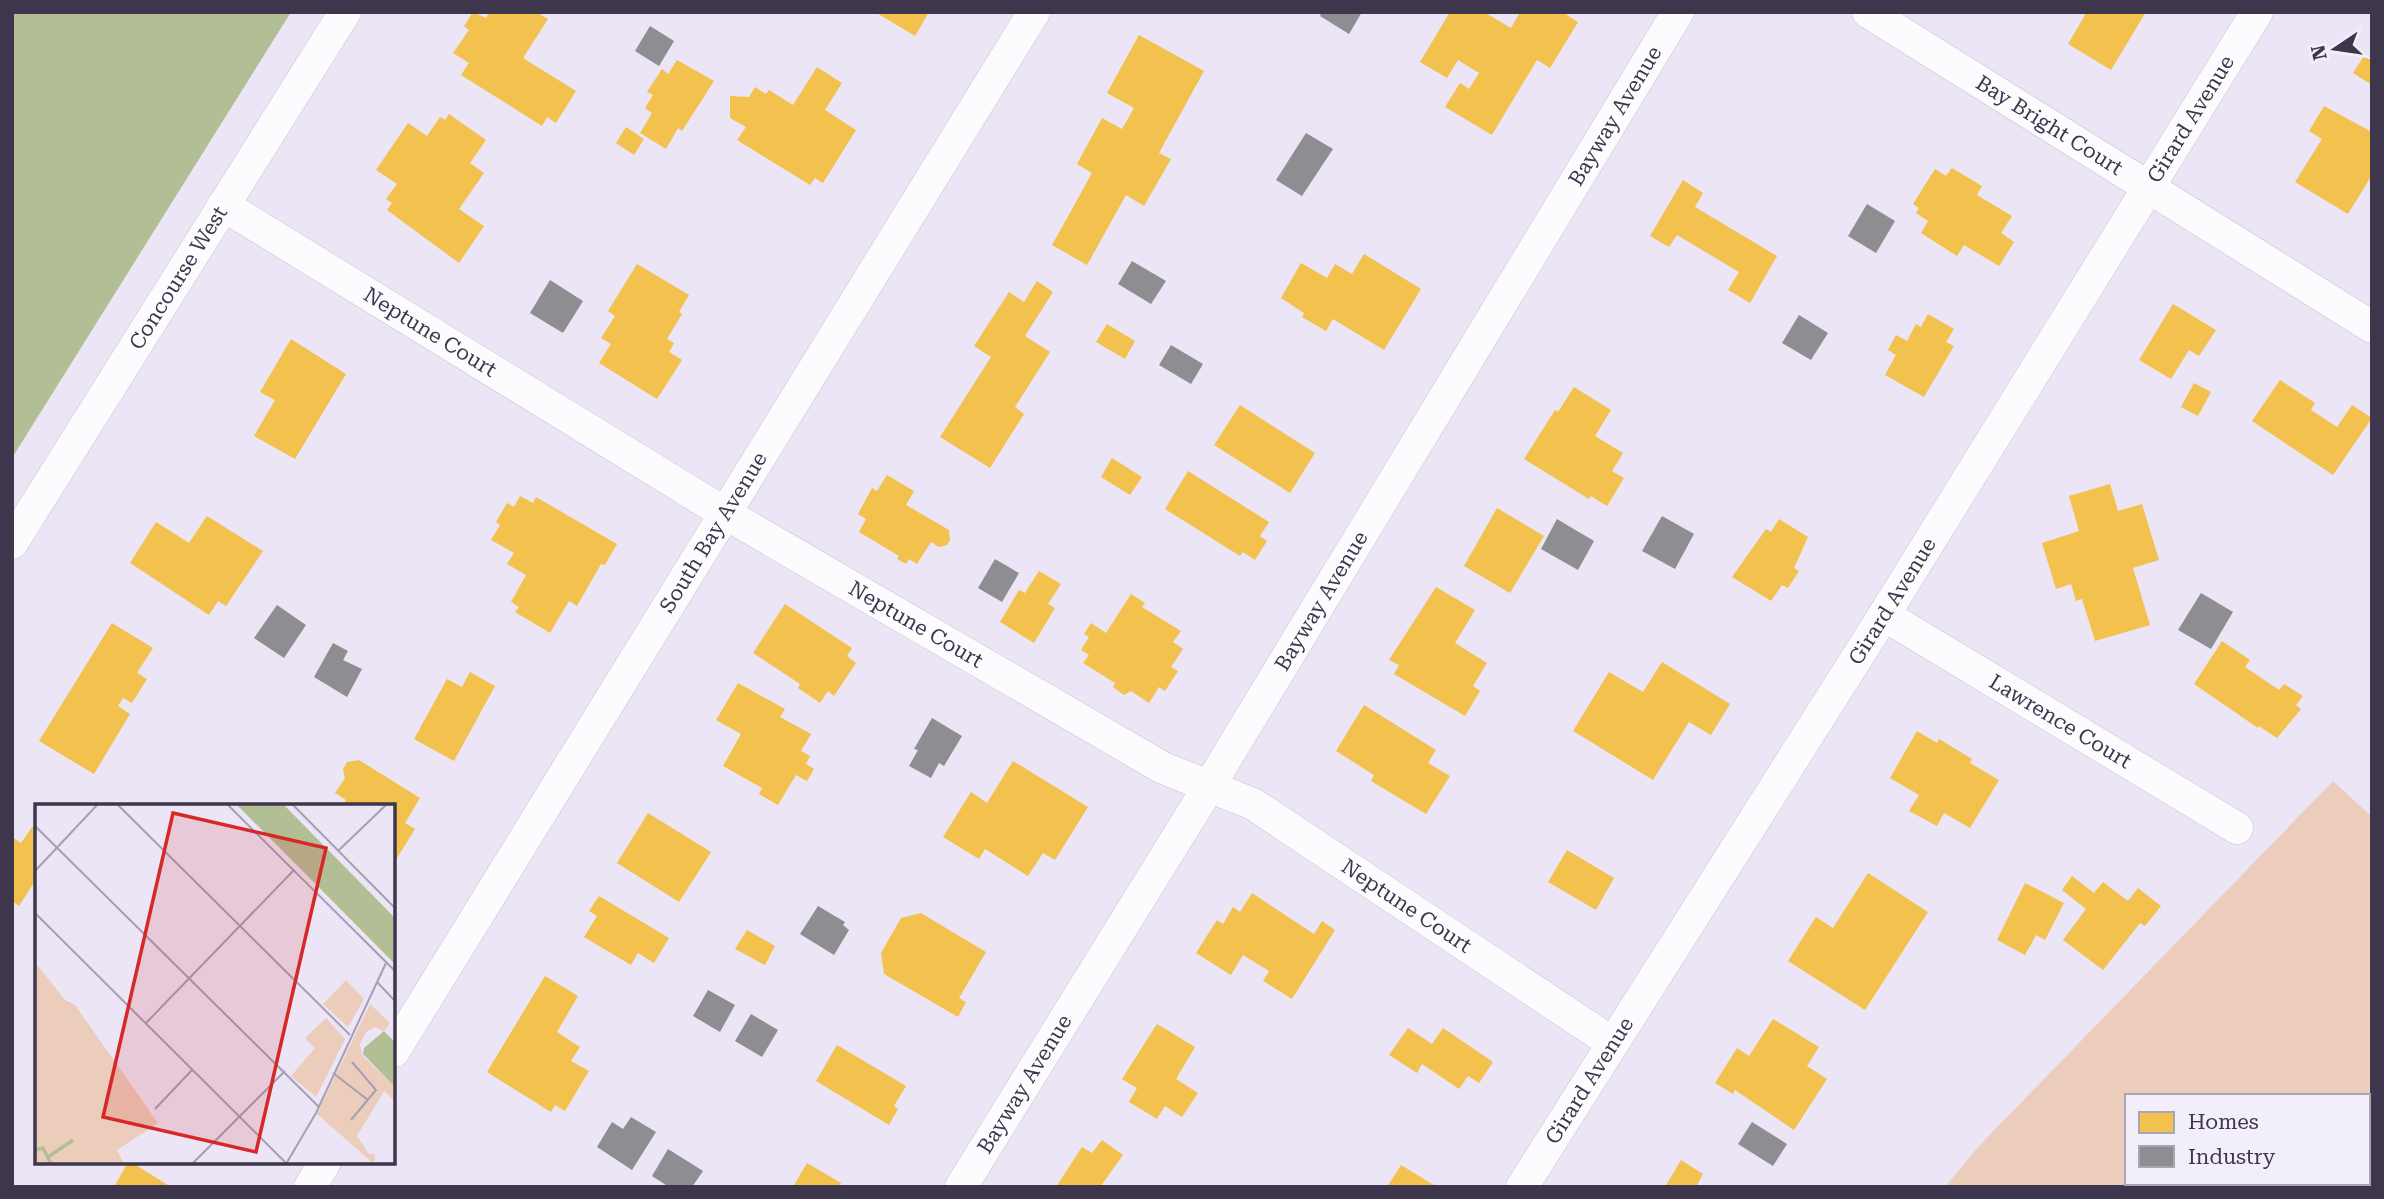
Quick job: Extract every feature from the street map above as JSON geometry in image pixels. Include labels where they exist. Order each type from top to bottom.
[{"type":"street","name":"Concourse West","points":[[12,543],[345,12]]},
{"type":"street","name":"South Bay Avenue","points":[[396,1048],[1034,12]]},
{"type":"street","name":"Bayway Avenue","points":[[961,1187],[1208,788],[1678,12]]},
{"type":"street","name":"Bay Bright Court","points":[[1868,12],[2372,327]]},
{"type":"street","name":"Girard Avenue","points":[[1522,1187],[1611,1041],[1884,615],[2257,12]]},
{"type":"street","name":"Neptune Court","points":[[223,205],[726,514],[1163,768],[1253,804],[1611,1041]]},
{"type":"street","name":"Lawrence Court","points":[[1884,615],[2237,828]]},
{"type":"street","points":[[310,1187],[324,1164]]},
{"type":"shaded area","points":[[12,12],[291,12],[12,458]]},
{"type":"shaded area","points":[[2333,781],[2372,817],[2372,1187],[1945,1187],[1980,1145]]},
{"type":"building: Homes","points":[[473,12],[486,18],[489,12],[536,12],[548,19],[523,58],[576,91],[556,123],[547,117],[542,126],[461,75],[469,63],[453,53],[469,30],[464,26]]},
{"type":"building: Homes","points":[[875,12],[929,12],[915,36]]},
{"type":"building: Homes","points":[[1450,12],[1484,12],[1511,28],[1520,12],[1562,12],[1578,22],[1550,68],[1537,60],[1492,135],[1445,107],[1460,83],[1469,89],[1479,73],[1458,60],[1447,78],[1420,62]]},
{"type":"building: Homes","points":[[2082,12],[2146,12],[2111,70],[2068,44],[2085,15]]},
{"type":"building: Homes","points":[[1139,35],[1204,71],[1159,153],[1171,159],[1144,206],[1126,195],[1087,265],[1052,245],[1092,173],[1077,164],[1102,118],[1122,129],[1134,108],[1107,93]]},
{"type":"building: Homes","points":[[2364,56],[2372,61],[2372,85],[2353,73]]},
{"type":"building: Homes","points":[[677,60],[714,81],[682,131],[678,128],[666,149],[640,133],[652,113],[645,108],[653,95],[647,92],[662,69],[668,74]]},
{"type":"building: Homes","points":[[817,67],[842,83],[825,110],[856,130],[823,183],[815,178],[810,185],[737,140],[746,127],[730,118],[730,96],[749,97],[755,87],[766,94],[769,90],[793,105]]},
{"type":"building: Homes","points":[[2324,106],[2372,132],[2372,175],[2348,214],[2295,182],[2322,139],[2309,131]]},
{"type":"building: Homes","points":[[449,114],[486,140],[470,163],[484,173],[459,209],[484,226],[459,263],[387,210],[392,203],[386,199],[397,184],[376,170],[408,123],[427,136],[440,117],[445,120]]},
{"type":"building: Homes","points":[[626,127],[644,139],[634,155],[616,143]]},
{"type":"building: Homes","points":[[1952,168],[1982,186],[1977,195],[2012,216],[2001,233],[2014,242],[1999,266],[1964,245],[1957,256],[1921,233],[1928,221],[1916,213],[1919,208],[1913,204],[1935,169],[1946,176]]},
{"type":"building: Homes","points":[[1683,180],[1703,193],[1695,207],[1777,256],[1750,303],[1728,290],[1739,272],[1677,235],[1669,247],[1650,236]]},
{"type":"building: Homes","points":[[1364,254],[1421,289],[1384,350],[1333,319],[1326,331],[1302,317],[1304,313],[1281,298],[1301,263],[1327,278],[1335,264],[1352,274]]},
{"type":"building: Homes","points":[[637,264],[689,295],[679,312],[682,314],[667,339],[674,343],[669,352],[682,360],[657,399],[599,363],[611,344],[601,338],[615,316],[608,311]]},
{"type":"building: Homes","points":[[1037,281],[1053,292],[1025,336],[1050,352],[1015,407],[1024,414],[990,468],[940,437],[991,357],[974,346],[1009,292],[1024,302]]},
{"type":"building: Homes","points":[[2173,304],[2216,330],[2199,356],[2189,350],[2171,379],[2139,360]]},
{"type":"building: Homes","points":[[1928,314],[1954,329],[1946,342],[1954,346],[1924,397],[1885,375],[1896,355],[1888,350],[1896,335],[1907,341],[1916,324],[1921,327]]},
{"type":"building: Homes","points":[[1107,324],[1135,341],[1125,359],[1096,342]]},
{"type":"building: Homes","points":[[291,339],[346,374],[295,459],[254,436],[275,400],[260,392]]},
{"type":"building: Homes","points":[[2280,380],[2315,403],[2311,410],[2337,427],[2352,405],[2372,418],[2333,475],[2252,421]]},
{"type":"building: Homes","points":[[2194,383],[2211,392],[2198,416],[2181,407]]},
{"type":"building: Homes","points":[[1574,387],[1611,410],[1595,436],[1623,453],[1612,471],[1624,478],[1607,506],[1591,496],[1589,499],[1524,459],[1555,410],[1558,412]]},
{"type":"building: Homes","points":[[1240,405],[1315,453],[1290,493],[1214,445]]},
{"type":"building: Homes","points":[[1112,458],[1142,477],[1130,495],[1101,477]]},
{"type":"building: Homes","points":[[1188,471],[1269,522],[1260,536],[1267,541],[1255,560],[1243,552],[1240,556],[1165,509]]},
{"type":"building: Homes","points":[[887,475],[914,491],[906,505],[949,530],[950,540],[947,545],[939,547],[931,542],[917,564],[909,559],[906,564],[897,559],[899,556],[859,532],[866,519],[858,514],[872,488],[877,491]]},
{"type":"building: Homes","points":[[2110,484],[2118,511],[2142,504],[2159,560],[2133,568],[2150,625],[2095,641],[2082,599],[2076,601],[2071,584],[2056,589],[2042,543],[2079,531],[2069,496]]},
{"type":"building: Homes","points":[[520,496],[533,503],[536,497],[617,544],[605,565],[601,564],[577,606],[569,601],[550,633],[515,612],[519,607],[511,602],[526,575],[507,564],[514,553],[491,540],[500,525],[496,522],[507,503],[514,507]]},
{"type":"building: Homes","points":[[1497,508],[1544,536],[1510,593],[1464,566]]},
{"type":"building: Homes","points":[[207,516],[263,551],[226,606],[218,601],[209,615],[130,563],[156,522],[189,543]]},
{"type":"building: Homes","points":[[1779,519],[1808,537],[1794,568],[1799,571],[1788,588],[1782,585],[1771,601],[1732,577],[1766,529],[1771,532]]},
{"type":"building: Homes","points":[[1039,571],[1061,584],[1048,604],[1055,608],[1034,643],[1000,622],[1019,590],[1025,593]]},
{"type":"building: Homes","points":[[1436,587],[1475,610],[1455,643],[1487,663],[1473,686],[1480,691],[1465,716],[1394,674],[1399,665],[1389,660]]},
{"type":"building: Homes","points":[[1131,594],[1145,603],[1142,607],[1181,631],[1173,642],[1183,649],[1171,667],[1178,671],[1165,691],[1159,687],[1149,703],[1131,691],[1124,695],[1113,687],[1115,683],[1083,663],[1089,655],[1081,650],[1089,637],[1084,634],[1091,623],[1106,633]]},
{"type":"building: Homes","points":[[785,604],[852,648],[847,656],[856,663],[834,696],[828,691],[820,703],[798,688],[800,684],[753,653]]},
{"type":"building: Homes","points":[[112,623],[153,648],[137,673],[147,679],[132,703],[123,698],[118,706],[130,714],[94,774],[39,741]]},
{"type":"building: Homes","points":[[2222,641],[2250,660],[2245,667],[2279,690],[2284,684],[2303,696],[2296,705],[2301,709],[2277,738],[2194,684]]},
{"type":"building: Homes","points":[[1662,662],[1730,704],[1711,735],[1689,722],[1653,780],[1573,731],[1609,672],[1643,692]]},
{"type":"building: Homes","points":[[470,672],[495,686],[454,761],[414,739],[447,679],[462,687]]},
{"type":"building: Homes","points":[[738,683],[785,709],[780,717],[811,734],[801,751],[810,756],[806,764],[814,769],[807,781],[796,775],[778,805],[759,794],[762,788],[723,766],[741,734],[716,720]]},
{"type":"building: Homes","points":[[1364,705],[1436,750],[1428,763],[1450,776],[1426,814],[1371,781],[1374,775],[1336,751]]},
{"type":"building: Homes","points":[[1917,731],[1937,743],[1939,739],[1972,759],[1970,763],[1999,780],[1970,828],[1944,813],[1937,826],[1909,811],[1919,795],[1890,778]]},
{"type":"building: Homes","points":[[359,760],[420,798],[405,823],[415,829],[396,860],[396,804],[344,804],[346,800],[335,793],[345,778],[343,769],[347,762]]},
{"type":"building: Homes","points":[[1013,761],[1088,807],[1055,860],[1043,853],[1028,876],[985,849],[979,859],[943,837],[971,792],[987,803]]},
{"type":"building: Homes","points":[[648,813],[711,852],[679,902],[617,863]]},
{"type":"building: Homes","points":[[32,827],[35,829],[35,881],[19,906],[12,901],[12,837],[21,843]]},
{"type":"building: Homes","points":[[1567,850],[1614,878],[1596,910],[1548,882]]},
{"type":"building: Homes","points":[[1868,873],[1928,912],[1865,1010],[1788,961],[1816,917],[1833,928]]},
{"type":"building: Homes","points":[[2072,876],[2094,893],[2103,882],[2128,901],[2138,888],[2161,906],[2145,926],[2140,923],[2103,970],[2063,940],[2086,909],[2062,890]]},
{"type":"building: Homes","points":[[2025,883],[2064,903],[2045,940],[2036,935],[2025,955],[1997,940]]},
{"type":"building: Homes","points":[[1252,893],[1314,934],[1322,921],[1335,930],[1292,999],[1263,981],[1269,971],[1243,955],[1231,975],[1196,953],[1217,920],[1223,924],[1233,907],[1240,912]]},
{"type":"building: Homes","points":[[599,896],[669,938],[654,963],[638,953],[631,965],[584,937],[597,916],[589,911]]},
{"type":"building: Homes","points":[[921,913],[986,952],[959,998],[966,1002],[958,1017],[884,974],[881,953],[901,918]]},
{"type":"building: Homes","points":[[747,930],[775,946],[765,965],[735,949]]},
{"type":"building: Homes","points":[[545,976],[578,996],[557,1032],[580,1047],[571,1061],[589,1071],[565,1111],[555,1105],[551,1112],[487,1072]]},
{"type":"building: Homes","points":[[1773,1019],[1819,1047],[1807,1066],[1827,1079],[1794,1130],[1735,1090],[1733,1094],[1715,1083],[1737,1048],[1749,1056]]},
{"type":"building: Homes","points":[[1157,1024],[1195,1047],[1176,1079],[1198,1093],[1182,1117],[1165,1106],[1157,1119],[1129,1102],[1137,1088],[1122,1079]]},
{"type":"building: Homes","points":[[1408,1028],[1432,1044],[1443,1028],[1493,1062],[1479,1083],[1468,1076],[1459,1089],[1422,1064],[1417,1073],[1389,1055]]},
{"type":"building: Homes","points":[[837,1045],[906,1086],[894,1106],[898,1109],[889,1125],[816,1081]]},
{"type":"building: Homes","points":[[1102,1140],[1123,1155],[1100,1187],[1056,1187],[1082,1147],[1092,1153]]},
{"type":"building: Homes","points":[[1681,1160],[1703,1174],[1696,1187],[1665,1187]]},
{"type":"building: Homes","points":[[807,1163],[841,1183],[839,1187],[793,1187]]},
{"type":"building: Homes","points":[[127,1164],[134,1164],[171,1187],[114,1187]]},
{"type":"building: Homes","points":[[1401,1165],[1437,1187],[1387,1187]]},
{"type":"building: Industry","points":[[1322,12],[1362,12],[1349,34],[1320,16]]},
{"type":"building: Industry","points":[[650,26],[674,41],[659,66],[635,51]]},
{"type":"building: Industry","points":[[1306,133],[1333,149],[1302,196],[1276,180]]},
{"type":"building: Industry","points":[[1867,204],[1895,221],[1876,253],[1848,236]]},
{"type":"building: Industry","points":[[1132,261],[1166,281],[1151,304],[1118,284]]},
{"type":"building: Industry","points":[[550,280],[583,301],[563,333],[530,313]]},
{"type":"building: Industry","points":[[1799,315],[1828,333],[1811,360],[1782,343]]},
{"type":"building: Industry","points":[[1171,345],[1203,364],[1191,384],[1159,365]]},
{"type":"building: Industry","points":[[1662,516],[1694,534],[1675,569],[1642,551]]},
{"type":"building: Industry","points":[[1557,519],[1594,541],[1578,570],[1541,549]]},
{"type":"building: Industry","points":[[995,559],[1019,573],[1002,602],[978,588]]},
{"type":"building: Industry","points":[[2201,593],[2233,612],[2211,649],[2178,630]]},
{"type":"building: Industry","points":[[277,605],[306,625],[284,658],[254,638]]},
{"type":"building: Industry","points":[[333,643],[348,651],[343,660],[362,669],[347,697],[314,677]]},
{"type":"building: Industry","points":[[932,718],[962,736],[944,766],[939,763],[931,778],[909,766],[918,750],[914,749]]},
{"type":"building: Industry","points":[[818,906],[845,922],[843,925],[849,930],[834,955],[800,934]]},
{"type":"building: Industry","points":[[708,990],[735,1005],[720,1032],[693,1016]]},
{"type":"building: Industry","points":[[751,1014],[778,1030],[762,1057],[735,1041]]},
{"type":"building: Industry","points":[[631,1117],[656,1132],[632,1170],[597,1147],[612,1122],[623,1129]]},
{"type":"building: Industry","points":[[1752,1122],[1787,1144],[1773,1166],[1738,1144]]},
{"type":"building: Industry","points":[[668,1149],[703,1171],[692,1187],[669,1187],[652,1176]]}]
